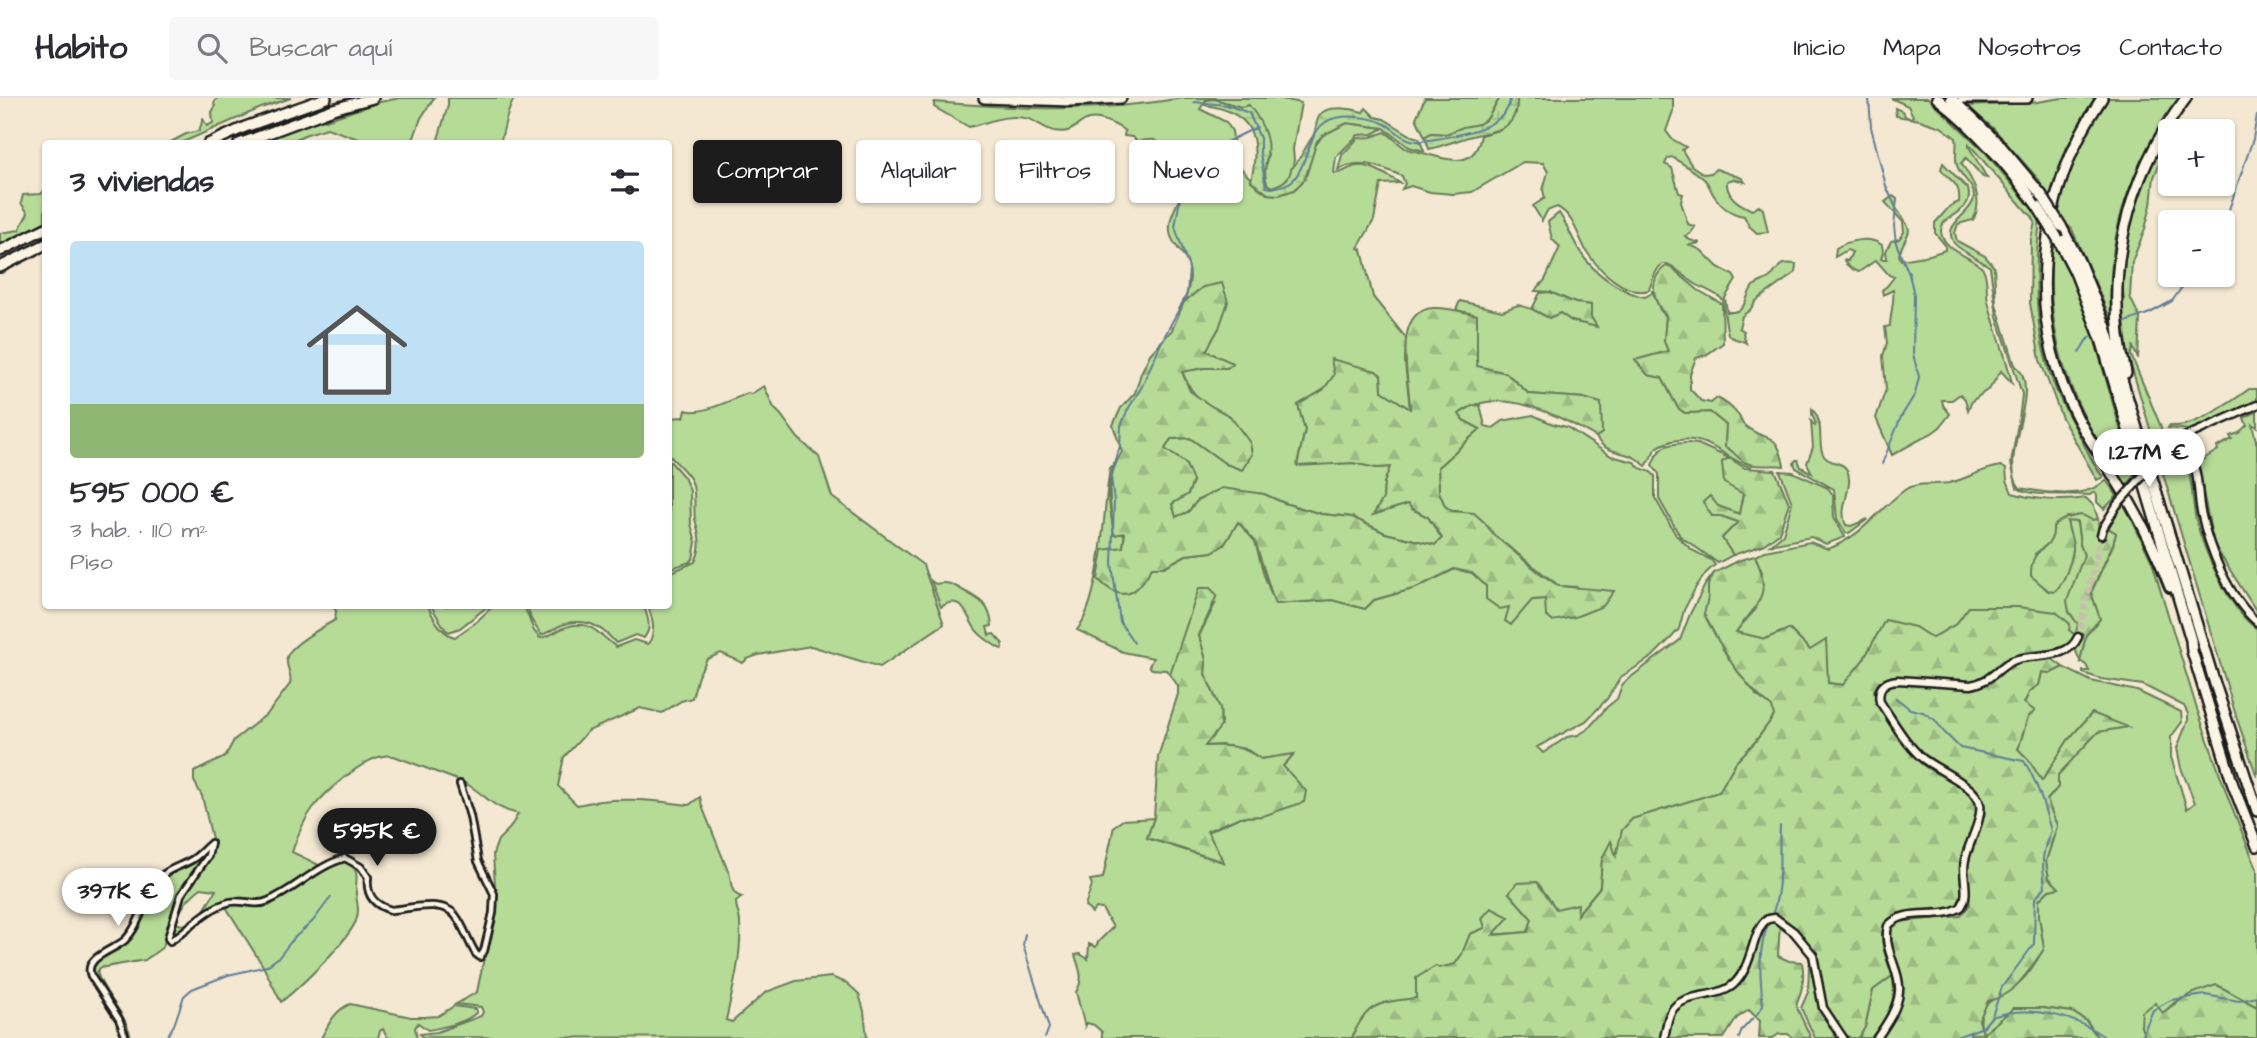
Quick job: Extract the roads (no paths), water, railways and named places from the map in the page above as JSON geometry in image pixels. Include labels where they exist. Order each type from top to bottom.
[{"type":"highway","points":[[217,140],[326,98]]},
{"type":"highway","points":[[250,140],[333,109],[373,98]]},
{"type":"highway","points":[[984,98],[1070,101],[1121,98]]},
{"type":"highway","points":[[1950,100],[2027,98]]},
{"type":"highway","points":[[2102,98],[2076,141],[2058,188],[2047,234],[2044,266],[2047,318],[2062,383],[2075,413],[2141,522],[2159,558],[2192,651],[2233,785],[2257,846]]},
{"type":"highway","points":[[2167,523],[2165,506],[2125,369],[2118,323],[2117,276],[2123,229],[2137,184],[2155,144],[2186,98]]},
{"type":"highway","points":[[1950,100],[1999,144],[2040,194],[2079,261],[2102,316],[2215,684],[2257,811]]},
{"type":"highway","points":[[1950,100],[2038,207],[2075,272],[2101,339],[2191,639],[2192,651]]},
{"type":"highway","points":[[0,251],[42,230]]},
{"type":"highway","points":[[0,267],[42,246]]},
{"type":"street","points":[[2101,535],[2117,505],[2161,455],[2180,439],[2257,405]]},
{"type":"street","points":[[2188,456],[2188,441],[2192,434]]},
{"type":"street","points":[[2180,439],[2194,466],[2210,547],[2224,577],[2247,613],[2257,622]]},
{"type":"street","points":[[2168,449],[2180,450],[2188,456]]},
{"type":"street","points":[[1877,1038],[1899,993],[1887,943],[1888,926],[1898,918],[1945,914],[1961,907],[1966,895],[1964,867],[1981,807],[1977,795],[1971,789],[1933,766],[1912,748],[1880,702],[1878,695],[1881,687],[1890,681],[1898,680],[1971,685],[1980,683],[2016,659],[2063,651],[2076,643],[2078,637]]},
{"type":"street","points":[[126,1038],[119,1019],[91,976],[90,964],[129,935],[165,873],[194,858],[211,843],[208,856],[181,895],[168,938],[170,941],[216,907],[237,901],[254,904],[267,902],[323,867],[345,858],[361,867],[368,877],[369,895],[384,908],[437,906],[449,909],[480,957],[484,951],[493,913],[494,894],[478,861],[470,816],[460,784]]},
{"type":"street","points":[[1664,1038],[1670,1015],[1678,1004],[1721,992],[1734,984],[1747,967],[1764,922],[1775,918],[1794,932],[1813,955],[1823,1008],[1843,1038]]},
{"type":"waterway","points":[[1194,102],[1227,105],[1249,113],[1260,138],[1266,187],[1272,188],[1285,185],[1298,174],[1314,136],[1327,121],[1342,117],[1367,118],[1387,125],[1407,138],[1426,141],[1473,131],[1494,122],[1508,108],[1510,98]]},
{"type":"waterway","points":[[1869,98],[1871,127],[1886,186],[1896,208],[1896,243],[1909,274],[1914,295],[1913,354],[1919,377],[1915,394],[1901,417],[1882,464]]},
{"type":"waterway","points":[[2229,210],[2253,139],[2257,115]]},
{"type":"waterway","points":[[1134,643],[1120,622],[1115,587],[1112,564],[1114,501],[1111,477],[1120,446],[1121,426],[1127,411],[1187,294],[1189,268],[1175,227],[1180,199],[1176,177],[1182,164],[1257,127]]},
{"type":"waterway","points":[[2123,323],[2172,301],[2182,287]]},
{"type":"waterway","points":[[2079,353],[2086,341],[2094,335]]},
{"type":"waterway","points":[[1896,698],[1910,709],[1923,712],[1935,720],[1960,748],[2024,761],[2037,786],[2051,831],[2043,858],[2045,887],[2035,899],[2034,944],[2002,987],[1992,1016],[1983,1027],[1954,1038]]},
{"type":"waterway","points":[[1772,915],[1779,882],[1780,826]]},
{"type":"waterway","points":[[166,1038],[174,1025],[184,996],[192,989],[228,975],[267,966],[313,921],[331,897]]},
{"type":"waterway","points":[[1757,1014],[1763,1006],[1761,953],[1769,922]]},
{"type":"waterway","points":[[1025,934],[1023,945],[1049,1028],[1045,1038]]},
{"type":"waterway","points":[[2141,1038],[2153,1010],[2171,1000],[2205,995],[2239,1001],[2257,997]]},
{"type":"waterway","points":[[1995,1016],[2038,1012],[2067,1018],[2106,1038]]},
{"type":"waterway","points":[[1739,1038],[1742,1030],[1753,1018]]},
{"type":"tunnel","points":[[2078,637],[2101,535]]}]
